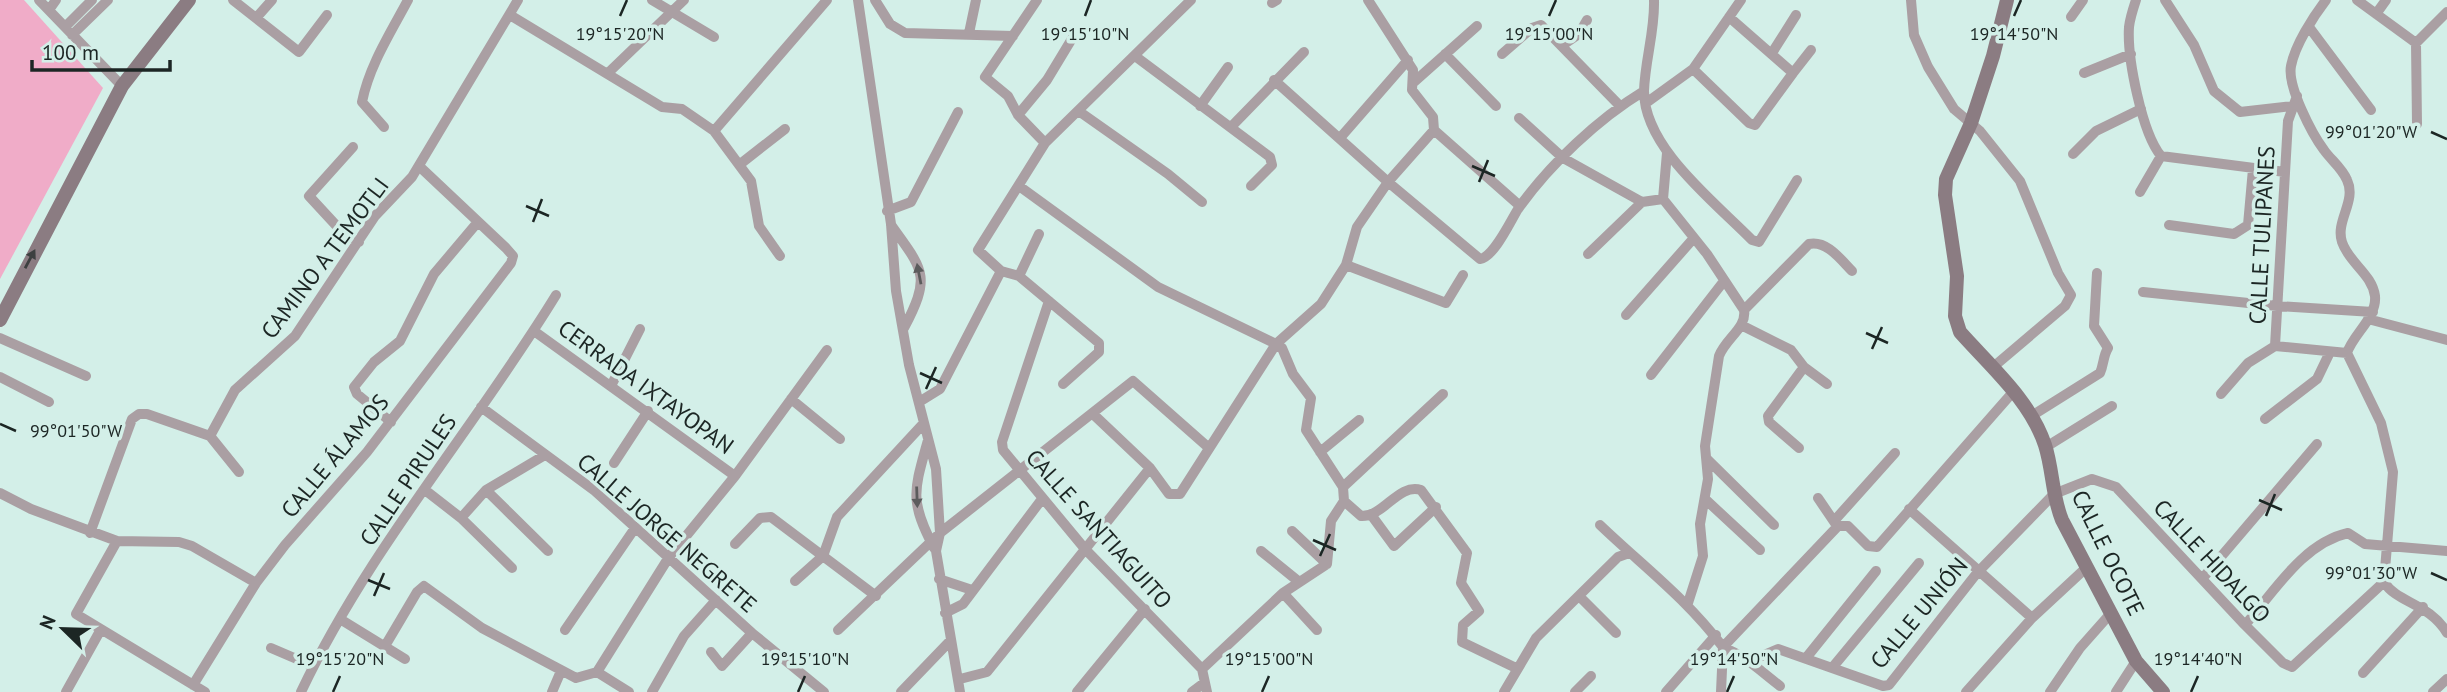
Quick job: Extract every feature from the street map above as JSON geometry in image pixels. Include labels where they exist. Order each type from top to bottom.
[{"type":"street","points":[[39,0],[122,86]]},
{"type":"street","points":[[48,10],[56,0]]},
{"type":"street","points":[[68,31],[92,0]]},
{"type":"street","points":[[68,31],[108,0]]},
{"type":"street","points":[[0,320],[6,303],[122,86],[189,0]]},
{"type":"street","points":[[233,0],[257,16],[299,52],[327,15]]},
{"type":"street","points":[[257,16],[272,0]]},
{"type":"street","points":[[384,127],[362,102],[376,61],[408,0]]},
{"type":"street","name":"CAMINO A TEMOTLI","points":[[210,436],[234,390],[295,336],[375,216],[419,166],[518,0]]},
{"type":"street","points":[[652,0],[715,37]]},
{"type":"street","points":[[608,73],[684,0]]},
{"type":"street","points":[[714,131],[827,0]]},
{"type":"street","points":[[838,630],[934,547],[940,533],[936,469],[909,365],[896,291],[891,224],[858,0]]},
{"type":"street","points":[[875,0],[895,30],[1013,36]]},
{"type":"street","points":[[969,33],[976,0]]},
{"type":"street","points":[[1037,0],[985,77],[1008,96],[1018,115],[1045,143]]},
{"type":"street","points":[[1063,384],[1095,356],[1101,347],[1019,276],[1001,271],[978,250],[1045,143],[1080,112],[1191,0]]},
{"type":"street","points":[[1368,0],[1408,60],[1413,70],[1414,97],[1429,110],[1434,130],[1520,206]]},
{"type":"street","points":[[1654,0],[1655,18],[1644,91],[1653,127],[1667,153],[1752,240],[1759,242],[1797,180]]},
{"type":"street","points":[[1646,103],[1693,69],[1741,0]]},
{"type":"street","name":"CALLE OCOTE","points":[[2007,0],[1993,56],[1971,123],[1946,178],[1945,195],[1958,276],[1955,316],[1960,332],[2033,415],[2046,447],[2054,494],[2062,520],[2136,662],[2163,692]]},
{"type":"street","points":[[2071,18],[2083,0]]},
{"type":"street","points":[[2136,0],[2129,27],[2131,54],[2141,109],[2161,156]]},
{"type":"street","points":[[2165,0],[2194,45],[2214,91],[2240,112],[2295,101]]},
{"type":"street","points":[[2326,0],[2309,27],[2290,68],[2295,101],[2323,150],[2348,181],[2350,194],[2340,225],[2341,240],[2349,257],[2370,281],[2375,296],[2370,315],[2347,353]]},
{"type":"street","points":[[2357,0],[2416,43]]},
{"type":"street","points":[[2376,14],[2386,0]]},
{"type":"street","points":[[1911,1],[1914,35],[1928,67],[1947,100],[1971,123],[2020,181],[2058,273],[2071,295],[2065,306],[1992,368]]},
{"type":"street","points":[[2417,124],[2416,43],[2447,12]]},
{"type":"street","points":[[510,15],[662,107],[682,109],[714,131],[753,188],[754,208],[759,226],[780,256]]},
{"type":"street","points":[[1772,53],[1797,15]]},
{"type":"street","points":[[1729,17],[1794,73]]},
{"type":"street","points":[[1563,45],[1585,27],[1587,20]]},
{"type":"street","points":[[1502,54],[1537,24],[1563,45],[1620,106]]},
{"type":"street","points":[[1414,82],[1477,26]]},
{"type":"street","points":[[2309,27],[2371,110]]},
{"type":"street","points":[[1018,115],[1047,80],[1073,37]]},
{"type":"street","points":[[1693,69],[1749,123],[1755,125],[1811,50]]},
{"type":"street","points":[[1231,127],[1304,52]]},
{"type":"street","points":[[1445,54],[1496,106]]},
{"type":"street","points":[[2084,73],[2131,54]]},
{"type":"street","points":[[1135,56],[1273,161],[1251,186]]},
{"type":"street","points":[[1340,138],[1408,60]]},
{"type":"street","points":[[1200,106],[1228,67]]},
{"type":"street","points":[[1275,80],[1388,182],[1480,259],[1493,250],[1520,206],[1563,158],[1620,106],[1644,91]]},
{"type":"street","name":"CALLE TULIPANES","points":[[2221,394],[2248,363],[2275,346],[2288,121],[2295,101]]},
{"type":"street","points":[[2073,154],[2096,131],[2141,109]]},
{"type":"street","points":[[887,211],[911,202],[958,112]]},
{"type":"street","points":[[1080,112],[1168,174],[1202,202]]},
{"type":"street","points":[[1519,118],[1563,158],[1643,202]]},
{"type":"street","points":[[739,165],[785,129]]},
{"type":"street","points":[[1093,414],[1150,468],[1164,488],[1175,496],[1186,488],[1276,344],[1321,304],[1346,265],[1357,227],[1388,182],[1434,130]]},
{"type":"street","points":[[353,147],[309,195],[345,235],[359,242]]},
{"type":"street","points":[[1667,153],[1662,199],[1744,310],[1743,326]]},
{"type":"street","points":[[2161,156],[2285,172]]},
{"type":"street","points":[[2140,192],[2161,156]]},
{"type":"street","points":[[391,422],[357,394],[354,387],[374,362],[400,341],[434,275],[477,223],[419,166]]},
{"type":"street","points":[[2169,225],[2234,234],[2242,230],[2248,225],[2253,169]]},
{"type":"street","points":[[1019,186],[1158,287],[1282,348],[1293,374],[1311,398],[1306,430],[1343,487],[1344,501],[1331,521],[1327,564]]},
{"type":"street","points":[[1588,254],[1643,202],[1662,199]]},
{"type":"street","name":"CALLE ÁLAMOS","points":[[193,685],[256,583],[391,422],[513,256],[477,223]]},
{"type":"street","points":[[891,224],[919,265],[923,277],[917,301],[904,328]]},
{"type":"street","points":[[1019,276],[1039,234]]},
{"type":"street","points":[[1626,315],[1693,239]]},
{"type":"street","points":[[1744,310],[1809,243],[1816,242],[1825,246],[1853,271]]},
{"type":"street","points":[[1346,265],[1446,303],[1463,275]]},
{"type":"street","points":[[919,402],[940,389],[1001,271]]},
{"type":"street","points":[[2033,415],[2101,373],[2108,348],[2094,326],[2097,273]]},
{"type":"street","points":[[1651,375],[1724,281]]},
{"type":"street","points":[[2143,292],[2370,315],[2447,340]]},
{"type":"street","name":"CALLE PIRULES","points":[[301,692],[340,619],[556,295]]},
{"type":"street","name":"CALLE SANTIAGUITO","points":[[1049,301],[1002,442],[1003,450],[1018,472],[1086,550],[1202,669]]},
{"type":"street","points":[[1743,326],[1791,349],[1804,367],[1827,384]]},
{"type":"street","points":[[1688,603],[1702,564],[1700,524],[1708,479],[1705,458],[1719,356],[1731,334],[1743,326]]},
{"type":"street","points":[[611,386],[640,329]]},
{"type":"street","name":"CERRADA IXTAYOPAN","points":[[534,331],[735,475]]},
{"type":"street","points":[[0,338],[86,376]]},
{"type":"street","points":[[2275,346],[2347,353]]},
{"type":"street","points":[[385,646],[417,592],[424,586],[482,628],[561,671],[576,678],[597,672],[669,557],[735,475],[827,350]]},
{"type":"street","points":[[2266,419],[2317,379],[2330,352]]},
{"type":"street","points":[[2347,353],[2373,405],[2393,472],[2384,582],[2395,593],[2423,607],[2447,633]]},
{"type":"street","points":[[1799,448],[1769,422],[1768,416],[1804,367]]},
{"type":"street","points":[[0,377],[50,402]]},
{"type":"street","points":[[940,533],[1133,381],[1209,448]]},
{"type":"street","points":[[1818,498],[1836,523],[1849,526],[1868,546],[1877,547],[2013,392]]},
{"type":"street","points":[[1343,487],[1443,394]]},
{"type":"street","points":[[791,399],[840,439]]},
{"type":"street","points":[[2046,447],[2112,406]]},
{"type":"street","name":"CALLE JORGE NEGRETE","points":[[481,407],[595,491],[820,691]]},
{"type":"street","points":[[614,463],[648,411]]},
{"type":"street","points":[[90,533],[132,419],[139,414],[147,414],[210,436],[239,472]]},
{"type":"street","points":[[1320,452],[1359,420]]},
{"type":"street","points":[[795,581],[823,556],[837,517],[924,423]]},
{"type":"street","points":[[928,440],[917,476],[915,498],[918,516],[934,547],[960,680],[960,692]]},
{"type":"street","points":[[2202,579],[2317,444]]},
{"type":"street","points":[[1723,647],[1836,523],[1895,453]]},
{"type":"street","points":[[461,518],[486,490],[545,455]]},
{"type":"street","points":[[1705,458],[1774,525]]},
{"type":"street","points":[[960,680],[988,672],[1150,468]]},
{"type":"street","name":"CALLE HIDALGO","points":[[2054,494],[2092,479],[2105,481],[2131,502],[2283,663],[2292,667],[2384,582]]},
{"type":"street","points":[[1344,501],[1361,516],[1372,516],[1412,488],[1421,490],[1465,547],[1462,589],[1479,611],[1463,625],[1462,642],[1516,668]]},
{"type":"street","points":[[425,490],[461,518],[512,568]]},
{"type":"street","points":[[486,490],[548,551]]},
{"type":"street","points":[[0,493],[90,533],[117,541],[186,544],[256,583]]},
{"type":"street","name":"CALLE UNIÓN","points":[[1749,658],[1757,659],[1778,649],[1883,686],[1889,685],[1977,573],[2054,494]]},
{"type":"street","points":[[945,613],[963,604],[1042,499]]},
{"type":"street","points":[[1705,499],[1760,550]]},
{"type":"street","points":[[1372,516],[1394,546],[1436,507]]},
{"type":"street","points":[[1909,509],[1977,573],[2032,618]]},
{"type":"street","points":[[734,544],[760,518],[766,516],[876,596]]},
{"type":"street","points":[[1600,525],[1688,603],[1716,635],[1723,647],[1721,692]]},
{"type":"street","points":[[565,630],[635,528]]},
{"type":"street","points":[[1292,531],[1327,564]]},
{"type":"street","points":[[2245,625],[2305,555],[2335,536],[2348,533],[2365,544],[2447,551]]},
{"type":"street","points":[[117,541],[75,610],[79,618],[205,692]]},
{"type":"street","points":[[1262,551],[1298,581]]},
{"type":"street","points":[[1504,692],[1536,638],[1618,557],[1629,553]]},
{"type":"street","points":[[1832,668],[1919,563]]},
{"type":"street","points":[[1192,692],[1205,687],[1202,669],[1283,593],[1327,564]]},
{"type":"street","points":[[1966,692],[2032,618],[2087,567]]},
{"type":"street","points":[[1805,658],[1876,571]]},
{"type":"street","points":[[939,579],[972,590]]},
{"type":"street","points":[[1283,593],[1317,630]]},
{"type":"street","points":[[1580,597],[1616,633]]},
{"type":"street","points":[[652,692],[684,636],[716,600]]},
{"type":"street","points":[[2362,673],[2423,607]]},
{"type":"street","points":[[1077,692],[1145,609]]},
{"type":"street","points":[[2050,692],[2080,648],[2111,613]]},
{"type":"street","points":[[340,619],[405,659]]},
{"type":"street","points":[[66,692],[100,631]]},
{"type":"street","points":[[711,652],[722,666],[752,633]]},
{"type":"street","points":[[1666,692],[1716,635]]},
{"type":"street","points":[[901,692],[951,640]]},
{"type":"street","points":[[1723,647],[1749,658],[1752,664],[1780,686]]},
{"type":"street","points":[[271,648],[313,666]]},
{"type":"street","points":[[2116,692],[2136,662]]},
{"type":"street","points":[[552,692],[561,671]]},
{"type":"street","points":[[597,672],[629,692]]},
{"type":"street","points":[[1576,692],[1591,676]]},
{"type":"street","points":[[2433,692],[2447,679]]},
{"type":"shaded area","points":[[0,0],[24,0],[103,88],[0,279]]}]
